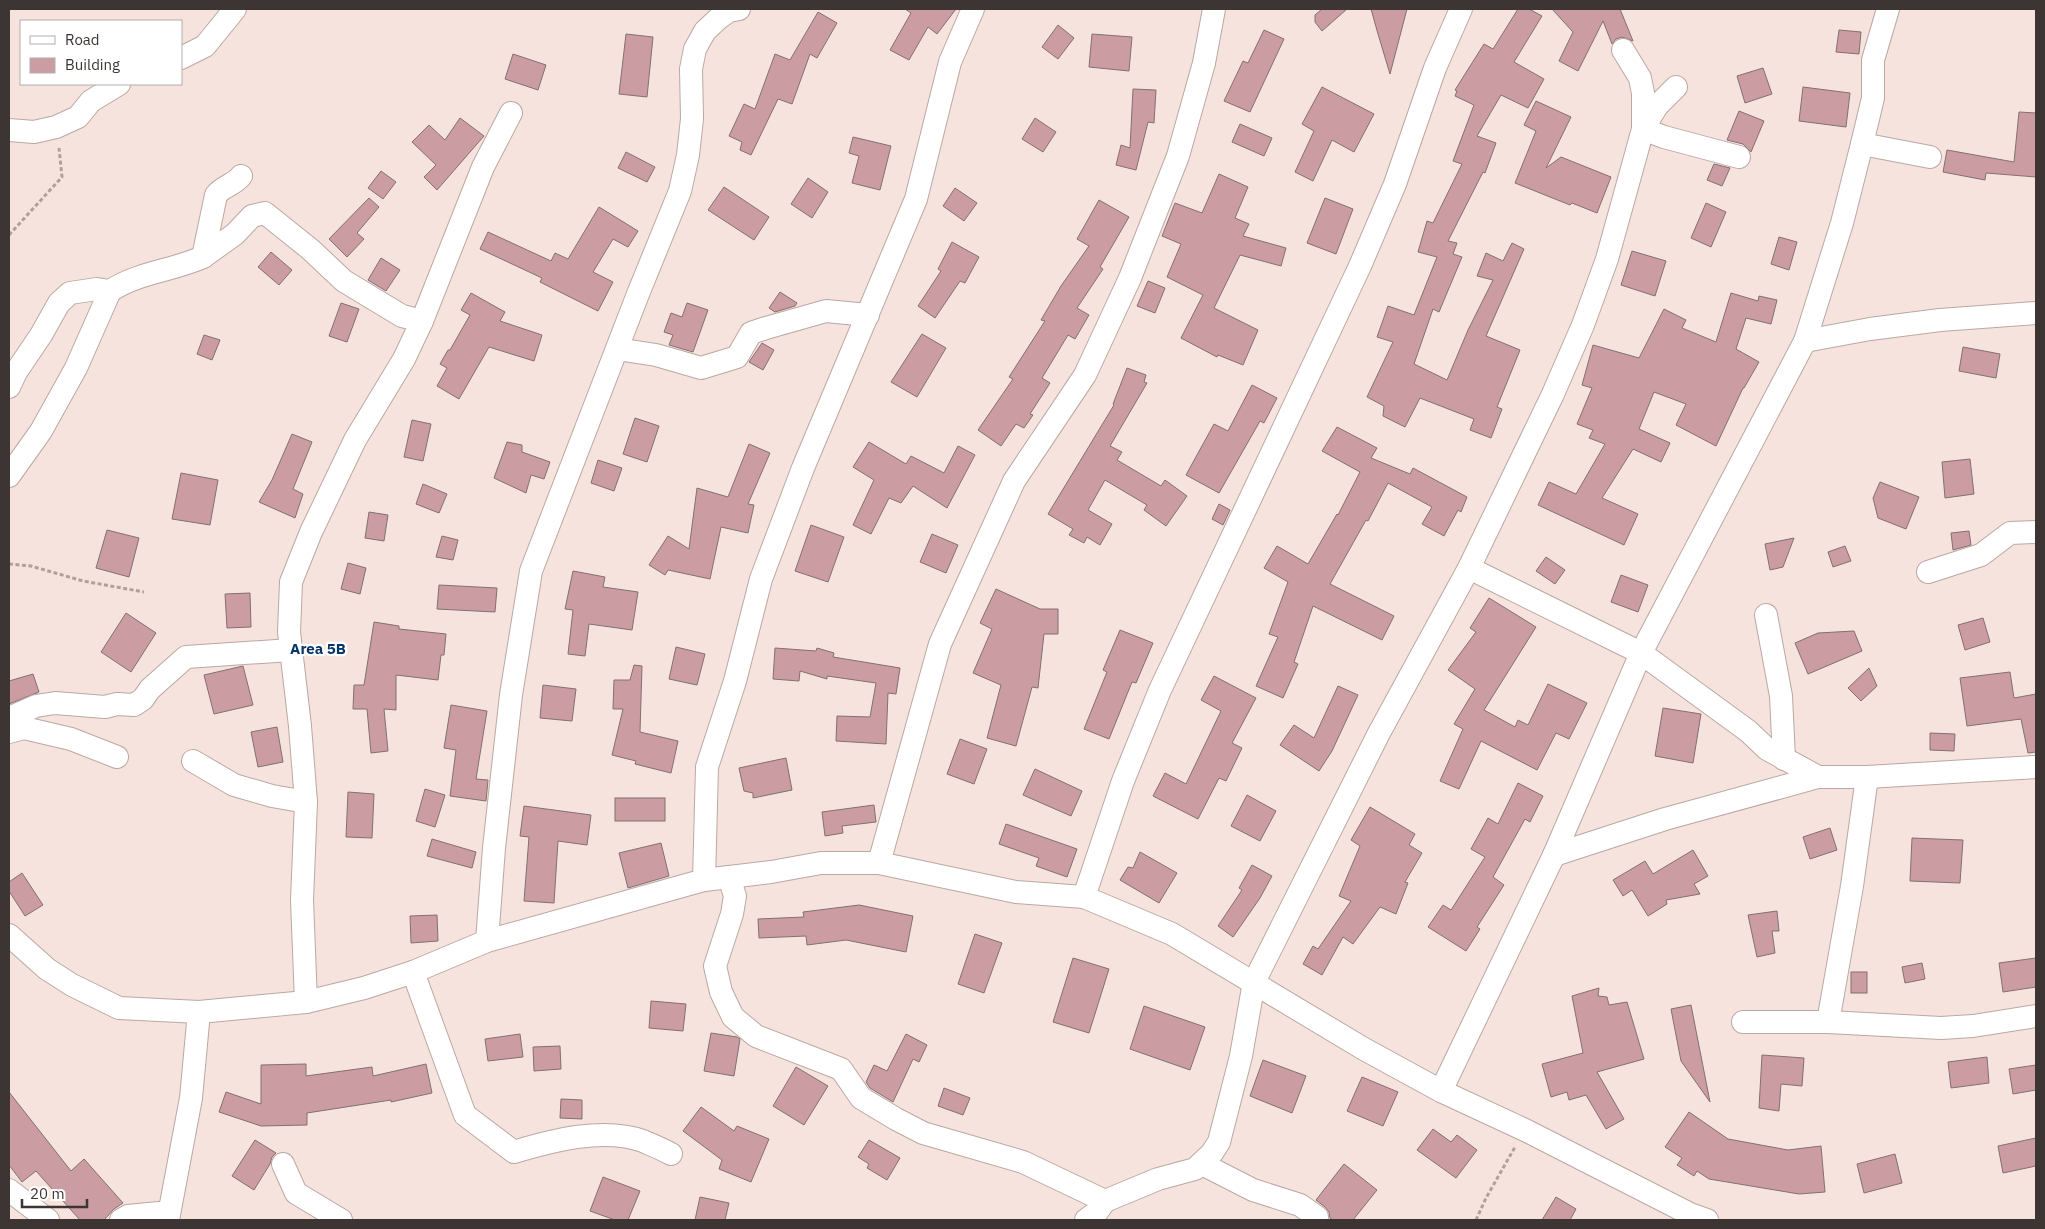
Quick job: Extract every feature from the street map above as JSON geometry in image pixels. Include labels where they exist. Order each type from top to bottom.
[{"type":"street","points":[[182,58],[205,46],[235,9]]},
{"type":"street","points":[[487,941],[494,848],[511,695],[531,570],[680,191],[688,155],[691,128],[691,69],[695,49],[705,31],[719,18],[729,11],[739,9]]},
{"type":"street","points":[[704,880],[707,767],[735,681],[761,579],[803,468],[916,199],[950,62],[973,9]]},
{"type":"street","points":[[880,863],[940,644],[1014,481],[1085,375],[1130,278],[1178,156],[1204,63],[1214,9]]},
{"type":"street","points":[[1084,897],[1123,781],[1160,690],[1360,266],[1395,184],[1435,68],[1461,9]]},
{"type":"street","points":[[1441,1091],[1554,855],[1641,653],[1805,341],[1842,223],[1862,144],[1873,98],[1873,60],[1888,9]]},
{"type":"street","points":[[1086,1220],[1098,1212],[1105,1201],[1158,1179],[1195,1169],[1212,1153],[1219,1142],[1241,1056],[1254,982],[1379,733],[1469,568],[1553,394],[1583,325],[1607,259],[1643,129],[1643,93],[1640,78],[1623,50]]},
{"type":"street","points":[[9,130],[34,132],[56,127],[78,117],[91,101],[117,85]]},
{"type":"street","points":[[1643,129],[1657,106],[1676,87]]},
{"type":"street","points":[[306,1002],[302,900],[306,802],[300,726],[289,632],[291,582],[311,532],[355,440],[404,359],[422,321],[483,167],[511,113]]},
{"type":"street","points":[[1643,129],[1664,137],[1739,157]]},
{"type":"street","points":[[1862,144],[1930,157]]},
{"type":"street","points":[[203,257],[216,195],[220,190],[236,183],[241,176]]},
{"type":"street","points":[[9,476],[41,431],[76,368],[110,291],[140,275],[187,264],[203,257],[235,234],[252,216],[264,213],[310,249],[344,282],[402,316],[422,321]]},
{"type":"street","points":[[9,387],[16,372],[41,335],[59,303],[70,293],[97,289],[110,291]]},
{"type":"street","points":[[617,349],[656,355],[702,368],[737,357],[751,333],[766,328],[826,311],[868,315]]},
{"type":"street","points":[[1805,341],[1870,329],[1923,322],[2036,313]]},
{"type":"street","points":[[1928,572],[1981,555],[2010,533],[2036,532]]},
{"type":"street","points":[[1469,568],[1641,653],[1748,731],[1766,749],[1818,777]]},
{"type":"street","points":[[1766,615],[1781,696],[1784,759]]},
{"type":"street","points":[[9,718],[36,706],[55,703],[105,707],[117,704],[134,704],[143,699],[150,689],[186,657],[292,650]]},
{"type":"street","points":[[9,732],[24,728],[71,738],[118,757]]},
{"type":"street","points":[[193,760],[234,785],[272,796],[306,802]]},
{"type":"street","points":[[1554,855],[1665,819],[1818,777],[2036,767]]},
{"type":"street","points":[[1828,1022],[1852,886],[1866,776]]},
{"type":"street","points":[[9,935],[47,969],[63,980],[119,1008],[199,1012],[306,1002],[364,988],[413,972],[487,941],[704,880],[771,872],[821,862],[880,863],[1016,892],[1084,897],[1172,934],[1364,1048],[1441,1091],[1525,1130],[1690,1214],[1707,1220]]},
{"type":"street","points":[[729,877],[734,896],[732,914],[715,966],[721,992],[733,1017],[756,1036],[841,1069],[861,1098],[909,1126],[931,1135],[1023,1162],[1105,1201]]},
{"type":"street","points":[[413,972],[465,1115],[514,1152],[541,1144],[600,1134],[641,1140],[671,1154]]},
{"type":"street","points":[[121,1220],[128,1216],[169,1216],[191,1098],[199,1012]]},
{"type":"street","points":[[1743,1022],[1828,1022],[1941,1028],[1973,1026],[2036,1016]]},
{"type":"street","points":[[282,1164],[296,1193],[341,1220]]},
{"type":"street","points":[[1202,1164],[1252,1190],[1300,1205],[1317,1217]]},
{"type":"street","points":[[9,1190],[48,1220]]},
{"type":"path","points":[[9,235],[62,177],[56,127]]},
{"type":"path","points":[[9,564],[31,566],[83,581],[144,592]]},
{"type":"path","points":[[1476,1220],[1486,1198],[1525,1130]]},
{"type":"building","points":[[905,9],[956,9],[937,34],[928,27],[909,60],[890,50],[911,13]]},
{"type":"building","points":[[1322,9],[1347,9],[1322,31],[1315,22],[1315,15]]},
{"type":"building","points":[[1371,9],[1407,9],[1390,74],[1378,34]]},
{"type":"building","points":[[1518,9],[1529,9],[1542,16],[1514,62],[1544,79],[1528,108],[1501,95],[1477,136],[1496,143],[1485,173],[1483,172],[1448,241],[1457,243],[1453,254],[1462,257],[1439,312],[1433,309],[1414,364],[1447,380],[1468,330],[1493,280],[1477,276],[1486,253],[1503,261],[1512,243],[1524,249],[1486,336],[1520,350],[1497,407],[1502,409],[1491,438],[1470,430],[1474,419],[1420,398],[1405,427],[1383,416],[1384,406],[1367,397],[1393,342],[1377,337],[1388,306],[1414,315],[1437,257],[1418,252],[1427,221],[1433,223],[1462,164],[1453,161],[1474,105],[1455,96],[1457,91],[1455,90],[1484,44],[1493,49]]},
{"type":"building","points":[[1552,9],[1620,9],[1633,41],[1622,37],[1616,39],[1612,44],[1603,21],[1578,71],[1559,61],[1573,32]]},
{"type":"building","points":[[818,12],[837,23],[817,58],[810,54],[792,104],[778,99],[751,155],[740,150],[742,142],[729,136],[744,104],[755,109],[775,54],[790,60]]},
{"type":"building","points":[[1058,25],[1074,38],[1058,59],[1042,47]]},
{"type":"building","points":[[1264,30],[1284,39],[1250,112],[1224,101],[1243,61],[1248,63]]},
{"type":"building","points":[[1839,30],[1861,32],[1859,54],[1836,52]]},
{"type":"building","points":[[626,34],[653,37],[647,97],[619,94]]},
{"type":"building","points":[[1092,34],[1132,37],[1129,71],[1089,67]]},
{"type":"building","points":[[513,54],[546,65],[538,90],[505,79]]},
{"type":"building","points":[[1763,68],[1772,94],[1745,103],[1737,76]]},
{"type":"building","points":[[1322,87],[1374,114],[1354,152],[1332,140],[1313,181],[1295,172],[1314,131],[1302,124]]},
{"type":"building","points":[[1803,87],[1850,93],[1846,127],[1799,121]]},
{"type":"building","points":[[1133,89],[1156,90],[1154,123],[1148,122],[1136,170],[1116,165],[1121,145],[1130,148]]},
{"type":"building","points":[[1536,101],[1571,117],[1546,168],[1561,157],[1611,177],[1597,213],[1572,203],[1570,205],[1515,183],[1536,131],[1524,125]]},
{"type":"building","points":[[1739,111],[1764,121],[1751,152],[1743,144],[1727,140]]},
{"type":"building","points":[[2019,112],[2036,113],[2036,177],[1986,173],[1985,180],[1943,172],[1947,150],[2014,162]]},
{"type":"building","points":[[460,118],[484,136],[437,190],[424,177],[436,165],[412,142],[429,125],[445,140]]},
{"type":"building","points":[[1035,118],[1056,132],[1043,152],[1022,139]]},
{"type":"building","points":[[1240,124],[1272,138],[1264,156],[1232,142]]},
{"type":"building","points":[[853,137],[891,146],[880,190],[852,183],[859,156],[849,153]]},
{"type":"building","points":[[626,152],[655,167],[647,182],[618,168]]},
{"type":"building","points":[[1714,164],[1730,168],[1722,186],[1707,180]]},
{"type":"building","points":[[381,171],[396,182],[383,199],[368,188]]},
{"type":"building","points":[[1219,174],[1248,187],[1235,218],[1249,224],[1243,236],[1286,248],[1281,266],[1240,255],[1214,308],[1258,330],[1243,365],[1218,355],[1217,357],[1181,338],[1203,295],[1167,277],[1181,244],[1162,236],[1175,203],[1202,213]]},
{"type":"building","points":[[808,178],[828,192],[812,218],[791,204]]},
{"type":"building","points":[[724,187],[769,217],[754,240],[708,210]]},
{"type":"building","points":[[955,188],[977,203],[964,221],[943,206]]},
{"type":"building","points":[[369,198],[379,207],[357,233],[364,239],[347,257],[329,239]]},
{"type":"building","points":[[1325,198],[1353,209],[1336,254],[1307,243]]},
{"type":"building","points":[[1099,200],[1129,217],[1100,267],[1103,269],[1077,308],[1089,315],[1075,339],[1068,335],[1042,378],[1050,383],[1030,414],[1033,415],[1024,428],[1016,424],[1001,446],[978,430],[1013,379],[1009,377],[1045,321],[1041,320],[1061,286],[1089,246],[1077,239]]},
{"type":"building","points":[[1706,203],[1726,212],[1711,247],[1691,238]]},
{"type":"building","points":[[599,207],[638,231],[628,247],[613,239],[593,272],[613,282],[598,311],[540,282],[542,278],[480,249],[488,232],[551,261],[555,253],[568,259]]},
{"type":"building","points":[[1779,237],[1797,242],[1789,270],[1771,264]]},
{"type":"building","points":[[952,242],[979,257],[965,283],[960,281],[935,318],[918,306],[941,271],[938,269]]},
{"type":"building","points":[[1632,251],[1666,261],[1655,296],[1621,285]]},
{"type":"building","points":[[271,252],[292,270],[279,285],[258,267]]},
{"type":"building","points":[[381,258],[400,270],[386,291],[368,280]]},
{"type":"building","points":[[1148,281],[1165,288],[1155,313],[1137,306]]},
{"type":"building","points":[[780,292],[797,303],[795,306],[775,312],[769,308]]},
{"type":"building","points":[[471,293],[505,312],[500,321],[542,335],[534,361],[489,347],[459,399],[437,386],[447,368],[440,364],[470,315],[461,310]]},
{"type":"building","points":[[1731,293],[1758,301],[1759,296],[1777,300],[1771,324],[1746,318],[1736,349],[1759,362],[1743,388],[1716,446],[1676,425],[1686,404],[1654,392],[1639,429],[1670,443],[1661,462],[1633,449],[1602,498],[1638,514],[1624,545],[1538,505],[1549,482],[1576,494],[1605,444],[1589,438],[1593,430],[1577,424],[1592,388],[1582,385],[1593,345],[1639,358],[1664,309],[1686,320],[1682,328],[1716,342]]},
{"type":"building","points":[[341,303],[359,309],[347,342],[329,336]]},
{"type":"building","points":[[687,303],[708,310],[693,352],[669,345],[673,335],[664,332],[671,313],[682,317]]},
{"type":"building","points":[[922,334],[946,348],[917,397],[891,382]]},
{"type":"building","points":[[204,335],[220,340],[212,360],[197,354]]},
{"type":"building","points":[[762,343],[774,350],[763,370],[749,362]]},
{"type":"building","points":[[1963,347],[2000,354],[1996,378],[1959,371]]},
{"type":"building","points":[[1127,368],[1146,375],[1144,382],[1147,383],[1110,446],[1122,452],[1117,460],[1161,486],[1165,480],[1187,496],[1166,526],[1144,510],[1147,505],[1105,480],[1088,510],[1112,524],[1100,545],[1087,537],[1084,543],[1069,535],[1073,529],[1048,514],[1114,405]]},
{"type":"building","points":[[1252,385],[1277,398],[1264,423],[1260,421],[1219,493],[1186,475],[1214,424],[1228,431]]},
{"type":"building","points":[[635,418],[659,426],[647,462],[623,454]]},
{"type":"building","points":[[412,420],[431,424],[423,461],[404,457]]},
{"type":"building","points":[[1337,427],[1377,448],[1371,458],[1410,474],[1413,468],[1467,497],[1461,512],[1458,510],[1444,536],[1422,524],[1432,507],[1388,483],[1368,521],[1366,520],[1330,584],[1394,616],[1382,640],[1313,606],[1294,662],[1298,664],[1283,698],[1256,686],[1278,637],[1269,634],[1288,582],[1264,568],[1277,546],[1308,564],[1338,515],[1360,472],[1322,451]]},
{"type":"building","points":[[292,434],[312,442],[293,489],[303,494],[295,518],[259,502],[272,480]]},
{"type":"building","points":[[507,442],[522,445],[522,452],[550,462],[544,479],[531,475],[526,493],[494,478]]},
{"type":"building","points":[[869,442],[906,464],[911,456],[944,473],[958,446],[975,455],[947,508],[913,486],[901,503],[889,498],[871,534],[853,525],[874,480],[853,467]]},
{"type":"building","points":[[749,444],[770,453],[748,504],[754,505],[748,533],[721,527],[710,579],[668,570],[665,575],[649,565],[668,536],[689,549],[697,488],[728,497]]},
{"type":"building","points":[[1970,459],[1974,494],[1945,498],[1942,462]]},
{"type":"building","points":[[598,460],[622,468],[614,491],[591,483]]},
{"type":"building","points":[[181,473],[218,480],[210,525],[172,519]]},
{"type":"building","points":[[1880,482],[1919,497],[1906,529],[1878,518],[1873,498]]},
{"type":"building","points":[[423,484],[447,494],[439,513],[416,504]]},
{"type":"building","points":[[1219,504],[1230,510],[1223,525],[1212,519]]},
{"type":"building","points":[[369,512],[388,515],[384,541],[365,538]]},
{"type":"building","points":[[811,525],[844,537],[828,582],[795,571]]},
{"type":"building","points":[[107,530],[139,538],[129,577],[96,568]]},
{"type":"building","points":[[1969,531],[1971,545],[1953,550],[1951,533]]},
{"type":"building","points":[[932,534],[958,545],[946,573],[920,562]]},
{"type":"building","points":[[442,536],[458,540],[453,560],[436,557]]},
{"type":"building","points":[[1794,538],[1783,567],[1770,570],[1765,544]]},
{"type":"building","points":[[1845,546],[1851,561],[1833,567],[1828,552]]},
{"type":"building","points":[[1546,557],[1565,570],[1555,584],[1536,571]]},
{"type":"building","points":[[348,563],[366,568],[360,594],[341,589]]},
{"type":"building","points":[[573,571],[605,577],[603,587],[638,592],[632,630],[589,624],[585,656],[568,654],[573,610],[565,609]]},
{"type":"building","points":[[1621,575],[1648,585],[1638,612],[1611,602]]},
{"type":"building","points":[[439,585],[497,588],[495,612],[437,609]]},
{"type":"building","points":[[996,589],[1040,609],[1058,609],[1058,634],[1044,634],[1038,688],[1032,687],[1016,746],[987,738],[1001,685],[973,673],[992,629],[980,623]]},
{"type":"building","points":[[250,593],[251,627],[227,628],[225,594]]},
{"type":"building","points":[[1489,598],[1536,627],[1484,710],[1515,727],[1518,720],[1528,725],[1548,684],[1587,703],[1569,739],[1556,733],[1537,770],[1481,741],[1459,789],[1440,781],[1463,729],[1454,724],[1475,689],[1448,670],[1476,632],[1470,628]]},
{"type":"building","points":[[126,613],[156,633],[131,672],[101,652]]},
{"type":"building","points":[[1983,618],[1990,642],[1965,650],[1958,625]]},
{"type":"building","points":[[374,622],[399,626],[399,629],[446,634],[444,655],[441,655],[438,680],[396,675],[396,710],[384,709],[388,751],[371,753],[367,709],[353,709],[354,685],[364,685]]},
{"type":"building","points":[[1120,630],[1153,643],[1136,683],[1132,682],[1109,739],[1084,729],[1107,672],[1103,670]]},
{"type":"building","points":[[1854,631],[1862,651],[1808,674],[1795,643],[1818,633]]},
{"type":"building","points":[[676,647],[705,654],[697,685],[669,679]]},
{"type":"building","points":[[775,648],[816,651],[817,648],[834,653],[833,657],[900,668],[896,694],[888,693],[886,744],[836,741],[837,716],[870,717],[876,683],[827,676],[827,679],[800,671],[799,681],[773,679]]},
{"type":"building","points":[[634,665],[642,666],[640,732],[678,741],[671,773],[635,764],[636,761],[612,755],[623,709],[613,709],[614,680],[630,680]]},
{"type":"building","points":[[243,666],[253,705],[214,714],[204,675]]},
{"type":"building","points":[[1869,668],[1877,686],[1861,701],[1848,688]]},
{"type":"building","points":[[2010,672],[2014,698],[2036,694],[2036,752],[2028,753],[2021,719],[1967,726],[1960,678]]},
{"type":"building","points":[[33,674],[39,692],[9,704],[9,681]]},
{"type":"building","points":[[1214,676],[1256,698],[1232,743],[1242,748],[1226,781],[1219,778],[1198,819],[1153,796],[1165,773],[1186,784],[1221,711],[1201,700]]},
{"type":"building","points":[[543,685],[576,689],[572,721],[540,718]]},
{"type":"building","points":[[1338,686],[1358,695],[1332,751],[1319,771],[1280,745],[1294,725],[1314,738]]},
{"type":"building","points":[[451,705],[487,711],[476,779],[488,780],[486,801],[450,796],[456,750],[444,748]]},
{"type":"building","points":[[1663,708],[1701,714],[1693,763],[1655,756]]},
{"type":"building","points":[[277,727],[283,762],[258,767],[251,732]]},
{"type":"building","points":[[1930,733],[1955,734],[1954,751],[1930,750]]},
{"type":"building","points":[[960,739],[987,749],[974,784],[947,774]]},
{"type":"building","points":[[786,758],[792,790],[753,798],[753,793],[744,791],[739,768]]},
{"type":"building","points":[[1035,769],[1082,791],[1071,816],[1023,795]]},
{"type":"building","points":[[1518,783],[1543,796],[1530,822],[1525,819],[1493,877],[1504,885],[1477,927],[1480,929],[1466,951],[1428,927],[1443,905],[1451,910],[1485,857],[1471,849],[1488,818],[1498,824]]},
{"type":"building","points":[[425,789],[445,795],[435,827],[416,821]]},
{"type":"building","points":[[348,792],[374,794],[372,838],[346,837]]},
{"type":"building","points":[[1247,795],[1276,811],[1260,841],[1231,826]]},
{"type":"building","points":[[615,798],[665,798],[665,821],[615,821]]},
{"type":"building","points":[[874,805],[876,822],[842,826],[843,833],[825,836],[822,812]]},
{"type":"building","points":[[524,806],[591,815],[587,845],[558,841],[554,903],[524,901],[529,837],[520,836]]},
{"type":"building","points":[[1370,807],[1415,834],[1409,845],[1422,853],[1405,882],[1408,883],[1396,914],[1380,907],[1353,944],[1343,937],[1322,975],[1303,964],[1313,946],[1318,949],[1351,901],[1339,896],[1360,846],[1351,840]]},
{"type":"building","points":[[1006,824],[1077,849],[1067,877],[1036,866],[1039,858],[999,844]]},
{"type":"building","points":[[1830,828],[1837,850],[1810,859],[1803,837]]},
{"type":"building","points":[[1912,838],[1963,840],[1960,883],[1910,881]]},
{"type":"building","points":[[432,839],[476,852],[472,868],[427,856]]},
{"type":"building","points":[[661,843],[669,876],[628,888],[619,853]]},
{"type":"building","points":[[1693,850],[1708,876],[1694,884],[1700,894],[1666,900],[1667,904],[1648,916],[1632,890],[1623,896],[1613,880],[1645,861],[1653,874]]},
{"type":"building","points":[[1140,852],[1177,873],[1159,903],[1120,880],[1128,867],[1133,868]]},
{"type":"building","points":[[1252,865],[1272,876],[1260,898],[1233,937],[1218,926],[1242,890],[1239,888]]},
{"type":"building","points":[[22,873],[43,905],[25,916],[9,891],[9,882]]},
{"type":"building","points":[[859,905],[913,916],[906,952],[846,940],[807,945],[806,936],[759,938],[758,919],[804,917],[803,912]]},
{"type":"building","points":[[1777,911],[1779,931],[1772,931],[1775,953],[1757,957],[1748,915]]},
{"type":"building","points":[[437,915],[438,941],[411,943],[410,916]]},
{"type":"building","points":[[975,934],[1002,943],[984,993],[958,984]]},
{"type":"building","points":[[1073,958],[1109,969],[1089,1033],[1053,1022]]},
{"type":"building","points":[[2036,958],[2036,987],[2003,992],[1999,963]]},
{"type":"building","points":[[1922,963],[1925,979],[1905,983],[1902,967]]},
{"type":"building","points":[[1851,972],[1867,972],[1867,993],[1851,993]]},
{"type":"building","points":[[1599,988],[1598,996],[1607,997],[1609,1005],[1627,1002],[1644,1059],[1597,1072],[1624,1119],[1606,1129],[1586,1095],[1569,1100],[1567,1092],[1551,1097],[1542,1064],[1583,1053],[1572,996]]},
{"type":"building","points":[[651,1001],[686,1004],[683,1031],[649,1028]]},
{"type":"building","points":[[1691,1005],[1710,1102],[1681,1061],[1671,1009]]},
{"type":"building","points":[[1144,1006],[1205,1027],[1190,1070],[1130,1049]]},
{"type":"building","points":[[711,1033],[740,1039],[734,1076],[704,1071]]},
{"type":"building","points":[[520,1034],[523,1057],[488,1061],[485,1039]]},
{"type":"building","points":[[906,1034],[927,1045],[919,1062],[913,1059],[893,1102],[870,1088],[866,1082],[874,1065],[887,1071]]},
{"type":"building","points":[[560,1046],[561,1069],[534,1071],[533,1047]]},
{"type":"building","points":[[1762,1055],[1804,1058],[1802,1086],[1781,1084],[1779,1111],[1759,1108]]},
{"type":"building","points":[[1987,1057],[1989,1083],[1951,1088],[1948,1062]]},
{"type":"building","points":[[1263,1060],[1306,1076],[1292,1113],[1250,1096]]},
{"type":"building","points":[[306,1064],[306,1076],[372,1067],[373,1076],[426,1064],[432,1093],[391,1102],[391,1100],[307,1113],[307,1125],[261,1126],[219,1112],[226,1092],[261,1104],[261,1065]]},
{"type":"building","points":[[2036,1065],[2036,1090],[2013,1094],[2009,1069]]},
{"type":"building","points":[[796,1067],[828,1086],[804,1125],[773,1106]]},
{"type":"building","points":[[1362,1077],[1398,1092],[1383,1126],[1347,1111]]},
{"type":"building","points":[[944,1088],[970,1098],[963,1115],[938,1106]]},
{"type":"building","points":[[9,1092],[71,1171],[84,1159],[123,1203],[114,1209],[104,1220],[80,1220],[36,1171],[22,1182],[9,1165]]},
{"type":"building","points":[[561,1099],[582,1100],[582,1119],[560,1118]]},
{"type":"building","points":[[701,1107],[734,1131],[737,1126],[769,1139],[751,1182],[719,1169],[722,1160],[683,1131]]},
{"type":"building","points":[[1689,1112],[1728,1139],[1788,1150],[1821,1146],[1825,1192],[1799,1194],[1709,1179],[1697,1171],[1694,1176],[1677,1165],[1682,1158],[1665,1147]]},
{"type":"building","points":[[1433,1129],[1451,1142],[1457,1135],[1477,1150],[1456,1178],[1417,1150]]},
{"type":"building","points":[[2036,1138],[2036,1166],[2003,1173],[1998,1146]]},
{"type":"building","points":[[255,1140],[276,1153],[254,1190],[232,1176]]},
{"type":"building","points":[[869,1140],[900,1158],[887,1180],[867,1168],[869,1164],[858,1157]]},
{"type":"building","points":[[1895,1154],[1902,1183],[1864,1193],[1857,1164]]},
{"type":"building","points":[[1344,1164],[1377,1190],[1353,1220],[1333,1220],[1330,1218],[1329,1212],[1325,1207],[1316,1200]]},
{"type":"building","points":[[603,1177],[640,1191],[628,1220],[615,1220],[590,1211]]},
{"type":"building","points":[[700,1197],[729,1203],[725,1220],[695,1220]]},
{"type":"building","points":[[1556,1197],[1576,1209],[1570,1220],[1542,1220]]},
{"type":"district","name":"Area 5B","points":[[318,649]]}]
